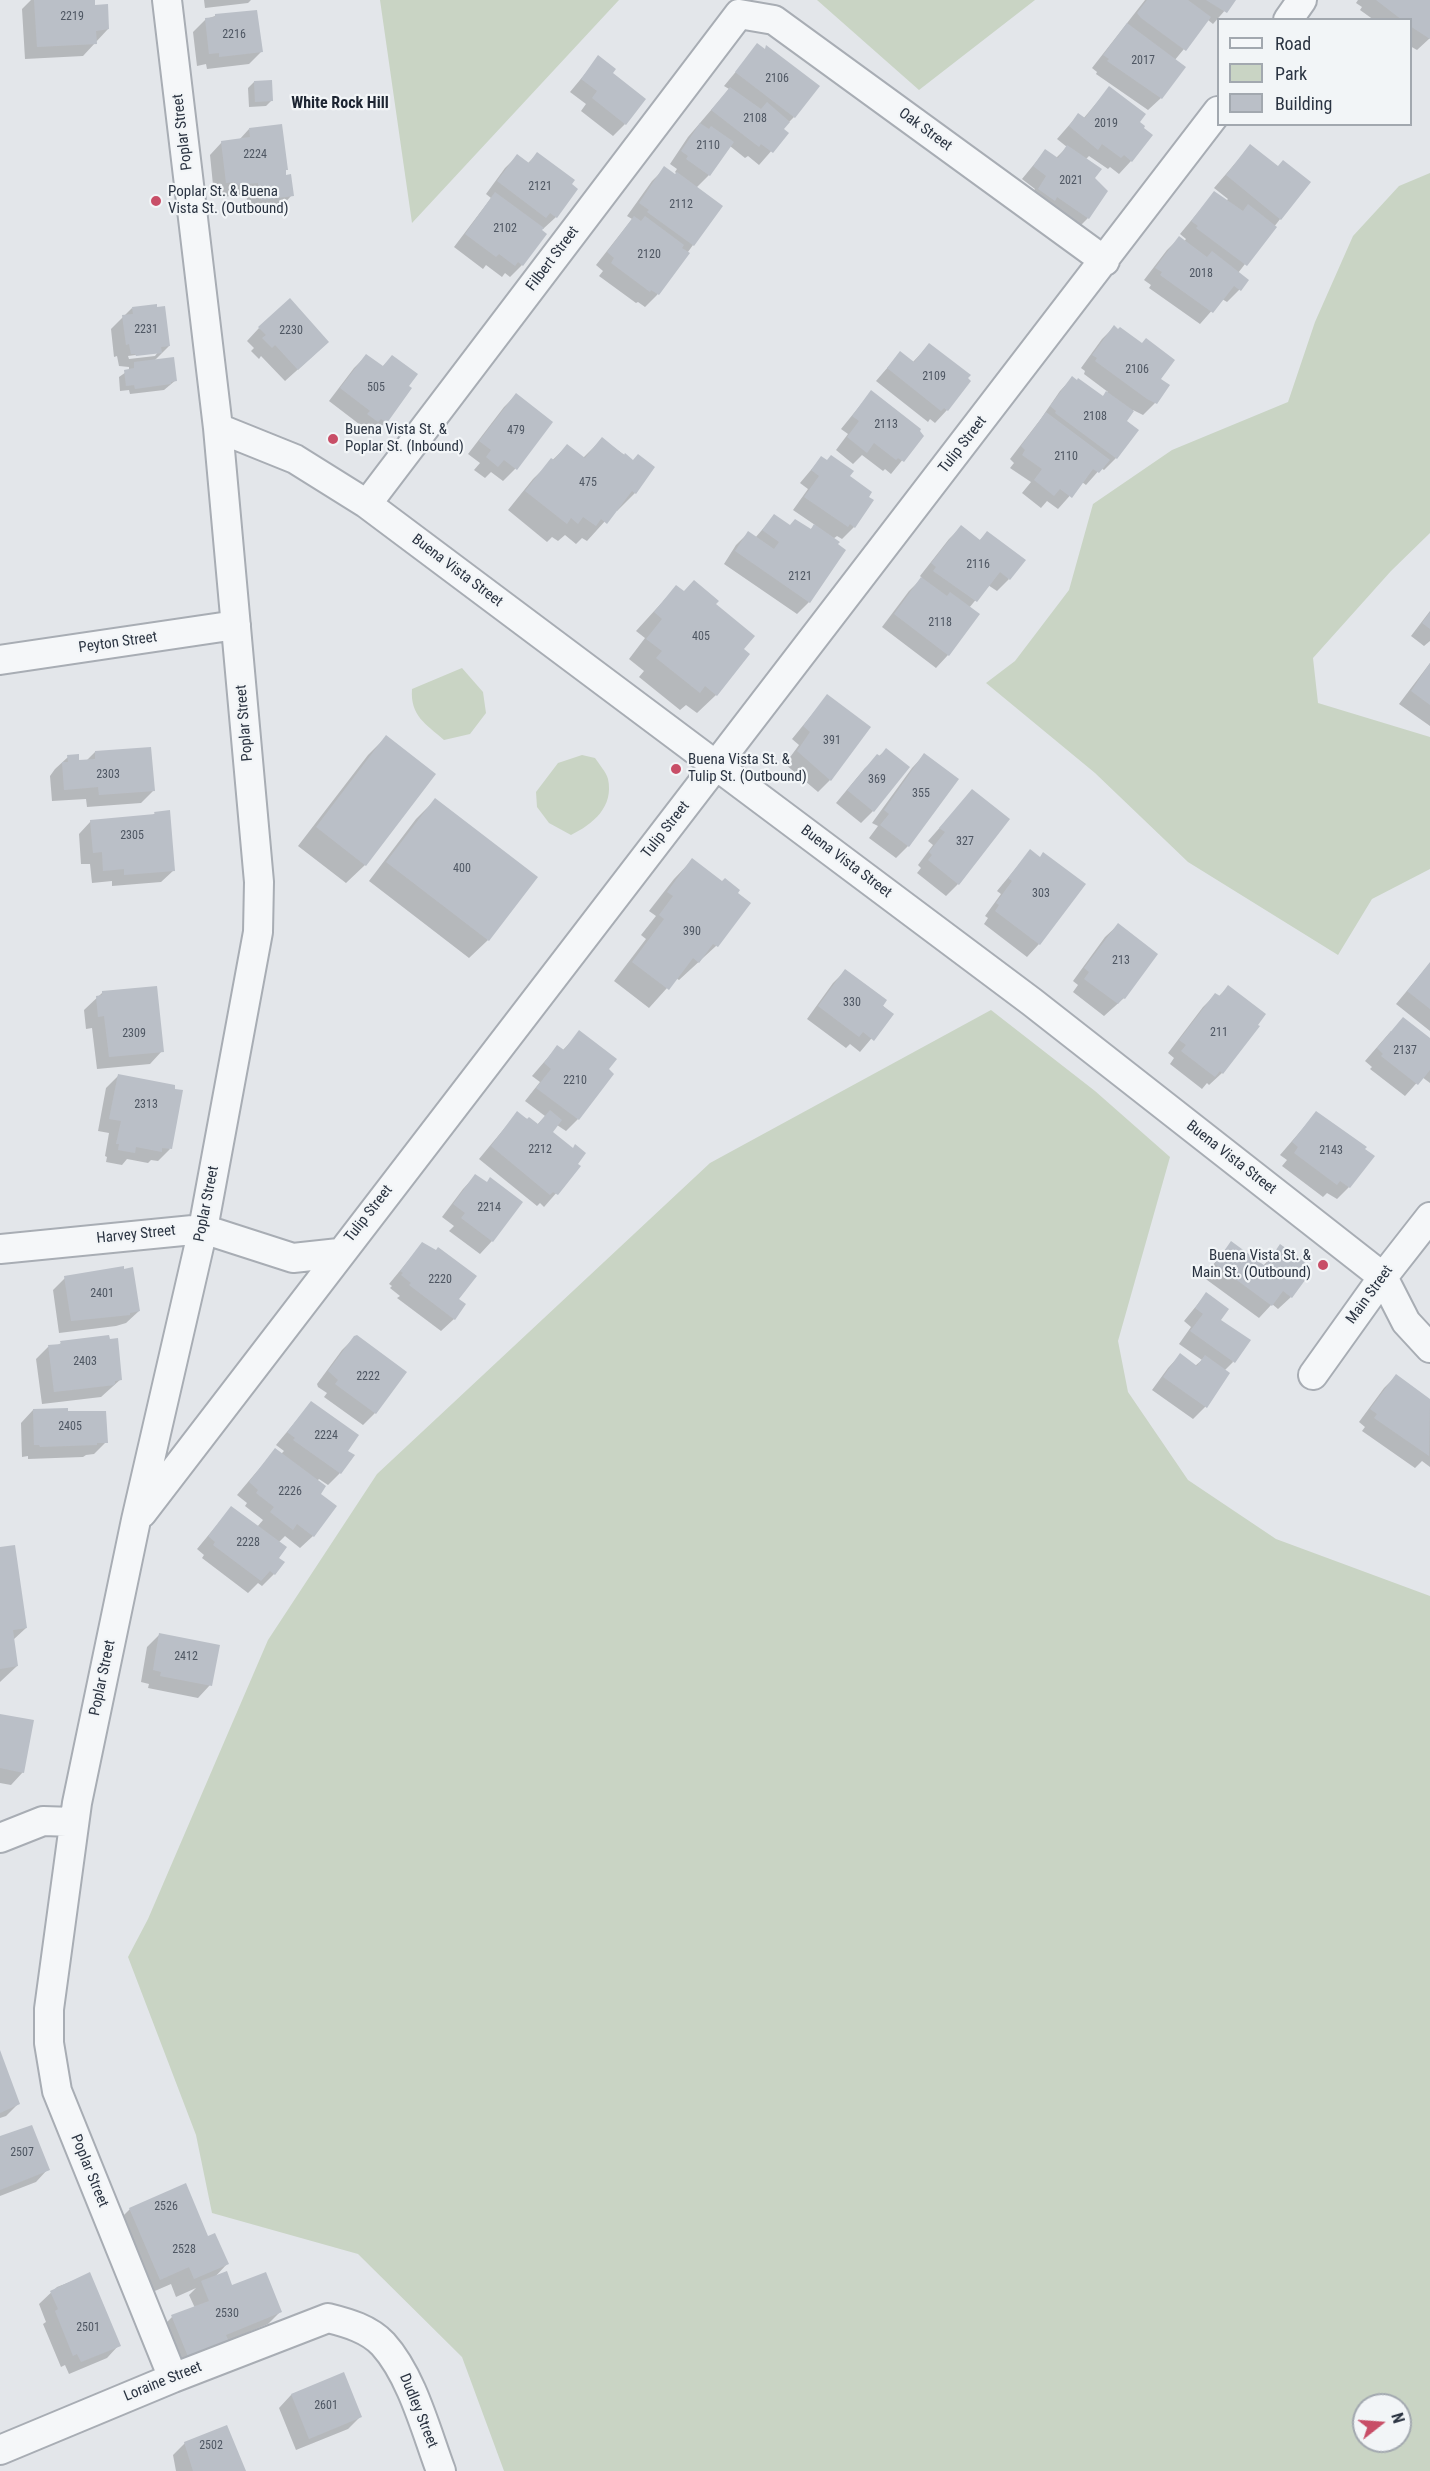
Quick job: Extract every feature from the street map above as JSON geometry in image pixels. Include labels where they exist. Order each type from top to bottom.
[{"type":"street","name":"Poplar Street","points":[[167,0],[218,428],[259,882],[258,932],[203,1229],[136,1520],[74,1822],[49,2009],[49,2043],[57,2091],[173,2378]]},
{"type":"street","points":[[1289,18],[1302,0]]},
{"type":"street","name":"Oak Street","points":[[739,14],[774,20],[1105,261]]},
{"type":"street","name":"Filbert Street","points":[[368,504],[739,14]]},
{"type":"street","name":"Tulip Street","points":[[136,1520],[1217,112]]},
{"type":"street","name":"Buena Vista Street","points":[[218,428],[295,459],[368,504],[1032,1002],[1383,1277],[1406,1322],[1430,1348]]},
{"type":"street","name":"Peyton Street","points":[[0,660],[236,625]]},
{"type":"street","name":"Main Street","points":[[1313,1375],[1383,1277],[1430,1217]]},
{"type":"street","name":"Harvey Street","points":[[0,1249],[203,1229],[293,1258],[339,1253]]},
{"type":"street","points":[[0,1838],[43,1821],[74,1822]]},
{"type":"street","name":"Loraine Street","points":[[0,2450],[173,2378],[328,2318]]},
{"type":"street","name":"Dudley Street","points":[[328,2318],[355,2325],[382,2342],[402,2369],[441,2471]]},
{"type":"green space","points":[[380,0],[619,0],[412,223]]},
{"type":"green space","points":[[817,0],[1035,0],[919,90]]},
{"type":"green space","points":[[1430,173],[1430,533],[1391,571],[1313,658],[1318,703],[1430,737],[1430,869],[1372,899],[1338,955],[1188,862],[1095,773],[986,683],[1015,661],[1069,590],[1093,504],[1172,450],[1288,402],[1315,322],[1353,236],[1399,186]]},
{"type":"green space","points":[[462,668],[483,692],[486,713],[470,734],[444,740],[416,713],[412,689]]},
{"type":"green space","points":[[582,755],[595,758],[604,771],[608,779],[608,798],[594,820],[571,835],[549,823],[537,807],[536,792],[558,763]]},
{"type":"green space","points":[[991,1010],[1095,1091],[1170,1157],[1118,1341],[1128,1392],[1188,1480],[1276,1539],[1430,1596],[1430,2471],[504,2471],[462,2357],[358,2254],[212,2213],[196,2135],[128,1957],[148,1919],[268,1640],[377,1474],[710,1163]]},
{"type":"building","points":[[34,0],[95,0],[95,5],[108,4],[109,29],[96,31],[97,44],[37,47]]},
{"type":"building","points":[[1147,0],[1188,0],[1211,17],[1186,51],[1137,13]]},
{"type":"building","points":[[1206,0],[1236,0],[1227,13]]},
{"type":"building","points":[[1376,0],[1430,0],[1430,39],[1412,27],[1412,18],[1399,18]]},
{"type":"building","points":[[257,10],[263,52],[219,57],[219,53],[209,54],[205,18],[215,17],[215,14]]},
{"type":"building","points":[[1127,23],[1186,67],[1162,99],[1107,61],[1109,59],[1103,55]]},
{"type":"building","points":[[757,43],[765,49],[766,45],[820,86],[795,118],[735,72]]},
{"type":"building","points":[[598,55],[616,69],[613,73],[646,99],[626,125],[592,98],[597,91],[581,79]]},
{"type":"building","points":[[272,80],[273,101],[255,102],[254,81]]},
{"type":"building","points":[[1109,86],[1146,114],[1140,122],[1153,135],[1132,162],[1124,155],[1121,158],[1102,144],[1098,150],[1069,126],[1078,113],[1085,118]]},
{"type":"building","points":[[730,87],[761,109],[767,102],[790,122],[784,129],[789,133],[773,153],[761,144],[759,147],[711,110]]},
{"type":"building","points":[[700,123],[709,129],[711,126],[734,142],[710,176],[686,159],[688,156],[681,151]]},
{"type":"building","points":[[282,124],[288,170],[286,170],[286,175],[291,174],[294,196],[261,200],[258,183],[235,185],[235,182],[226,183],[221,141],[250,137],[249,128]]},
{"type":"building","points":[[1250,144],[1278,166],[1283,160],[1311,182],[1281,220],[1226,175]]},
{"type":"building","points":[[1067,145],[1102,169],[1095,178],[1108,191],[1089,219],[1057,197],[1055,201],[1038,189],[1046,176],[1033,166],[1045,149],[1058,158]]},
{"type":"building","points":[[537,152],[575,180],[572,184],[578,189],[557,218],[550,213],[546,218],[497,181],[517,154],[529,163]]},
{"type":"building","points":[[664,166],[675,174],[677,172],[723,206],[694,246],[647,212],[649,210],[639,203]]},
{"type":"building","points":[[1214,191],[1243,211],[1248,204],[1277,227],[1247,266],[1196,228],[1198,226],[1191,221]]},
{"type":"building","points":[[495,192],[544,228],[542,230],[547,234],[523,266],[518,262],[515,266],[499,254],[496,257],[465,234]]},
{"type":"building","points":[[634,216],[641,221],[645,216],[684,245],[682,248],[690,253],[659,295],[651,290],[650,292],[611,263],[614,258],[607,252]]},
{"type":"building","points":[[1179,236],[1207,257],[1212,251],[1249,280],[1241,291],[1234,286],[1213,313],[1160,275],[1162,272],[1155,268]]},
{"type":"building","points":[[290,298],[329,342],[298,370],[275,345],[272,348],[262,338],[266,335],[258,327]]},
{"type":"building","points":[[157,304],[157,307],[165,306],[170,346],[161,347],[162,353],[136,356],[131,354],[129,344],[126,345],[122,315],[133,314],[132,307]]},
{"type":"building","points":[[1114,325],[1142,343],[1146,338],[1175,360],[1161,379],[1170,385],[1157,404],[1095,361],[1097,358],[1092,355]]},
{"type":"building","points":[[929,343],[971,375],[968,378],[971,381],[948,411],[944,408],[941,411],[887,368],[900,351],[914,362]]},
{"type":"building","points":[[366,354],[383,366],[392,355],[418,374],[409,386],[412,388],[387,423],[381,419],[378,422],[367,414],[370,411],[340,388]]},
{"type":"building","points":[[174,357],[177,381],[171,384],[135,389],[134,385],[126,386],[124,370],[134,368],[134,362]]},
{"type":"building","points":[[1072,376],[1103,396],[1106,391],[1134,411],[1127,421],[1139,430],[1117,459],[1055,413],[1056,411],[1050,406]]},
{"type":"building","points":[[871,390],[921,429],[924,436],[904,462],[898,458],[896,460],[874,443],[867,453],[847,437],[859,421],[852,416]]},
{"type":"building","points":[[516,393],[553,422],[517,470],[504,460],[498,467],[486,457],[491,450],[479,441]]},
{"type":"building","points":[[1046,412],[1110,460],[1099,473],[1093,469],[1072,498],[1060,489],[1054,496],[1034,480],[1042,469],[1022,455],[1025,450],[1021,446]]},
{"type":"building","points":[[602,437],[624,455],[625,453],[633,460],[638,454],[655,467],[636,494],[632,491],[607,524],[601,519],[596,526],[583,517],[578,524],[571,518],[567,524],[525,491],[551,458],[554,460],[567,444],[585,458]]},
{"type":"building","points":[[831,455],[854,471],[850,476],[872,492],[869,497],[874,500],[855,528],[850,524],[848,527],[804,497],[819,476],[811,470],[821,456],[827,460]]},
{"type":"building","points":[[774,514],[790,525],[795,519],[811,529],[814,524],[840,542],[838,544],[846,550],[810,603],[735,551],[748,531],[774,549],[779,542],[762,530]]},
{"type":"building","points":[[961,525],[980,540],[987,531],[1026,560],[1010,580],[1000,572],[977,602],[933,571],[936,567],[931,563]]},
{"type":"building","points":[[921,577],[947,596],[950,592],[980,614],[949,656],[894,614]]},
{"type":"building","points":[[694,580],[719,601],[716,604],[755,636],[744,649],[750,654],[717,696],[705,686],[700,693],[656,658],[662,651],[646,639],[662,619],[654,612],[676,585],[684,591]]},
{"type":"building","points":[[1430,612],[1430,629],[1422,623]]},
{"type":"building","points":[[1430,663],[1430,705],[1411,691]]},
{"type":"building","points":[[827,694],[871,727],[831,781],[797,751],[810,732],[803,726]]},
{"type":"building","points":[[386,735],[436,774],[366,866],[316,827]]},
{"type":"building","points":[[151,747],[155,791],[99,795],[98,787],[64,790],[62,762],[68,762],[67,755],[79,754],[79,760],[95,759],[95,751]]},
{"type":"building","points":[[886,748],[910,767],[874,812],[847,790],[877,754],[880,756]]},
{"type":"building","points":[[924,753],[959,779],[909,847],[880,825],[889,814],[884,810]]},
{"type":"building","points":[[972,789],[1010,819],[959,885],[928,860],[932,855],[929,852],[945,832],[939,828]]},
{"type":"building","points":[[435,798],[538,877],[489,941],[386,862]]},
{"type":"building","points":[[170,810],[175,871],[124,875],[124,869],[103,871],[102,852],[93,853],[90,820],[155,814],[154,812]]},
{"type":"building","points":[[1030,849],[1040,857],[1043,852],[1086,884],[1040,945],[995,911],[999,905],[996,903],[1012,881],[1008,878]]},
{"type":"building","points":[[692,858],[722,881],[725,878],[740,890],[738,893],[751,903],[718,947],[713,944],[699,963],[693,958],[669,990],[632,962],[664,919],[659,915],[673,896],[667,892]]},
{"type":"building","points":[[1118,923],[1158,954],[1125,999],[1123,998],[1118,1004],[1084,979],[1089,972],[1084,968]]},
{"type":"building","points":[[1430,962],[1430,1009],[1407,991]]},
{"type":"building","points":[[845,969],[887,1000],[883,1006],[894,1014],[874,1041],[863,1032],[859,1037],[818,1006]]},
{"type":"building","points":[[1228,985],[1266,1014],[1258,1025],[1260,1026],[1223,1074],[1220,1071],[1215,1077],[1181,1051],[1186,1045],[1179,1040],[1215,993],[1220,996]]},
{"type":"building","points":[[157,986],[164,1052],[109,1057],[104,1016],[98,1017],[96,996],[102,995],[102,991]]},
{"type":"building","points":[[1403,1017],[1430,1038],[1430,1070],[1418,1085],[1381,1056],[1383,1054],[1377,1048]]},
{"type":"building","points":[[579,1030],[617,1059],[609,1069],[614,1074],[579,1120],[536,1088],[551,1069],[544,1063],[557,1045],[564,1050]]},
{"type":"building","points":[[118,1074],[175,1085],[175,1089],[183,1090],[172,1149],[162,1148],[162,1152],[136,1147],[135,1153],[118,1150],[119,1144],[116,1144],[121,1121],[109,1119]]},
{"type":"building","points":[[550,1110],[562,1120],[553,1132],[573,1148],[575,1144],[586,1153],[578,1164],[581,1166],[558,1195],[553,1192],[550,1195],[491,1146],[517,1111],[538,1124]]},
{"type":"building","points":[[1316,1111],[1367,1147],[1365,1149],[1375,1156],[1350,1188],[1340,1181],[1337,1185],[1294,1153],[1298,1147],[1292,1142]]},
{"type":"building","points":[[475,1174],[487,1182],[490,1177],[523,1202],[493,1242],[461,1218],[465,1213],[453,1204]]},
{"type":"building","points":[[1231,1241],[1265,1266],[1280,1244],[1305,1262],[1302,1266],[1311,1272],[1292,1298],[1283,1291],[1272,1306],[1215,1264]]},
{"type":"building","points":[[422,1242],[436,1250],[438,1247],[477,1276],[459,1299],[466,1304],[455,1320],[409,1285],[411,1283],[401,1275],[403,1273],[400,1271]]},
{"type":"building","points":[[124,1266],[124,1269],[133,1267],[140,1311],[130,1313],[130,1315],[71,1321],[64,1276]]},
{"type":"building","points":[[1206,1292],[1229,1309],[1221,1320],[1251,1340],[1235,1363],[1190,1331],[1203,1314],[1195,1308]]},
{"type":"building","points":[[109,1335],[110,1339],[118,1338],[122,1380],[115,1381],[115,1385],[54,1392],[48,1345],[61,1344],[60,1341]]},
{"type":"building","points":[[357,1335],[407,1372],[376,1414],[335,1384],[338,1380],[328,1371]]},
{"type":"building","points":[[1180,1353],[1197,1366],[1205,1355],[1230,1373],[1207,1408],[1163,1377]]},
{"type":"building","points":[[1396,1374],[1430,1399],[1429,1456],[1374,1418],[1377,1414],[1370,1409]]},
{"type":"building","points":[[311,1401],[359,1435],[348,1451],[355,1455],[341,1474],[293,1440],[295,1438],[287,1432]]},
{"type":"building","points":[[68,1408],[68,1411],[106,1411],[108,1443],[40,1447],[34,1445],[33,1409]]},
{"type":"building","points":[[275,1448],[326,1486],[321,1494],[337,1506],[314,1537],[297,1524],[293,1530],[270,1512],[274,1507],[256,1493],[258,1490],[249,1482]]},
{"type":"building","points":[[231,1506],[287,1547],[279,1558],[285,1562],[275,1575],[270,1571],[261,1581],[213,1545],[215,1542],[208,1536]]},
{"type":"building","points":[[15,1545],[27,1628],[13,1630],[18,1666],[0,1669],[0,1547]]},
{"type":"building","points":[[159,1633],[220,1645],[212,1686],[160,1676],[161,1672],[153,1670]]},
{"type":"building","points":[[0,1714],[34,1720],[24,1773],[0,1768]]},
{"type":"building","points":[[0,2050],[20,2104],[0,2113]]},
{"type":"building","points":[[32,2125],[50,2170],[0,2190],[0,2136]]},
{"type":"building","points":[[186,2183],[208,2236],[215,2233],[229,2264],[194,2279],[189,2267],[160,2280],[129,2208]]},
{"type":"building","points":[[227,2271],[232,2285],[266,2272],[282,2312],[226,2335],[229,2342],[189,2359],[171,2315],[209,2301],[201,2281]]},
{"type":"building","points":[[90,2272],[121,2346],[81,2362],[77,2354],[73,2356],[55,2311],[58,2309],[50,2291]]},
{"type":"building","points":[[344,2372],[362,2417],[309,2439],[291,2394]]},
{"type":"building","points":[[227,2425],[246,2471],[193,2471],[184,2442]]},
{"type":"place","name":"Poplar St. & Buena Vista St. (Outbound)","points":[[156,201]]},
{"type":"place","name":"Buena Vista St. & Poplar St. (Inbound)","points":[[333,439]]},
{"type":"place","name":"Buena Vista St. & Tulip St. (Outbound)","points":[[676,769]]},
{"type":"place","name":"Buena Vista St. & Main St. (Outbound)","points":[[1323,1265]]},
{"type":"district","name":"White Rock Hill","points":[[340,104]]}]
